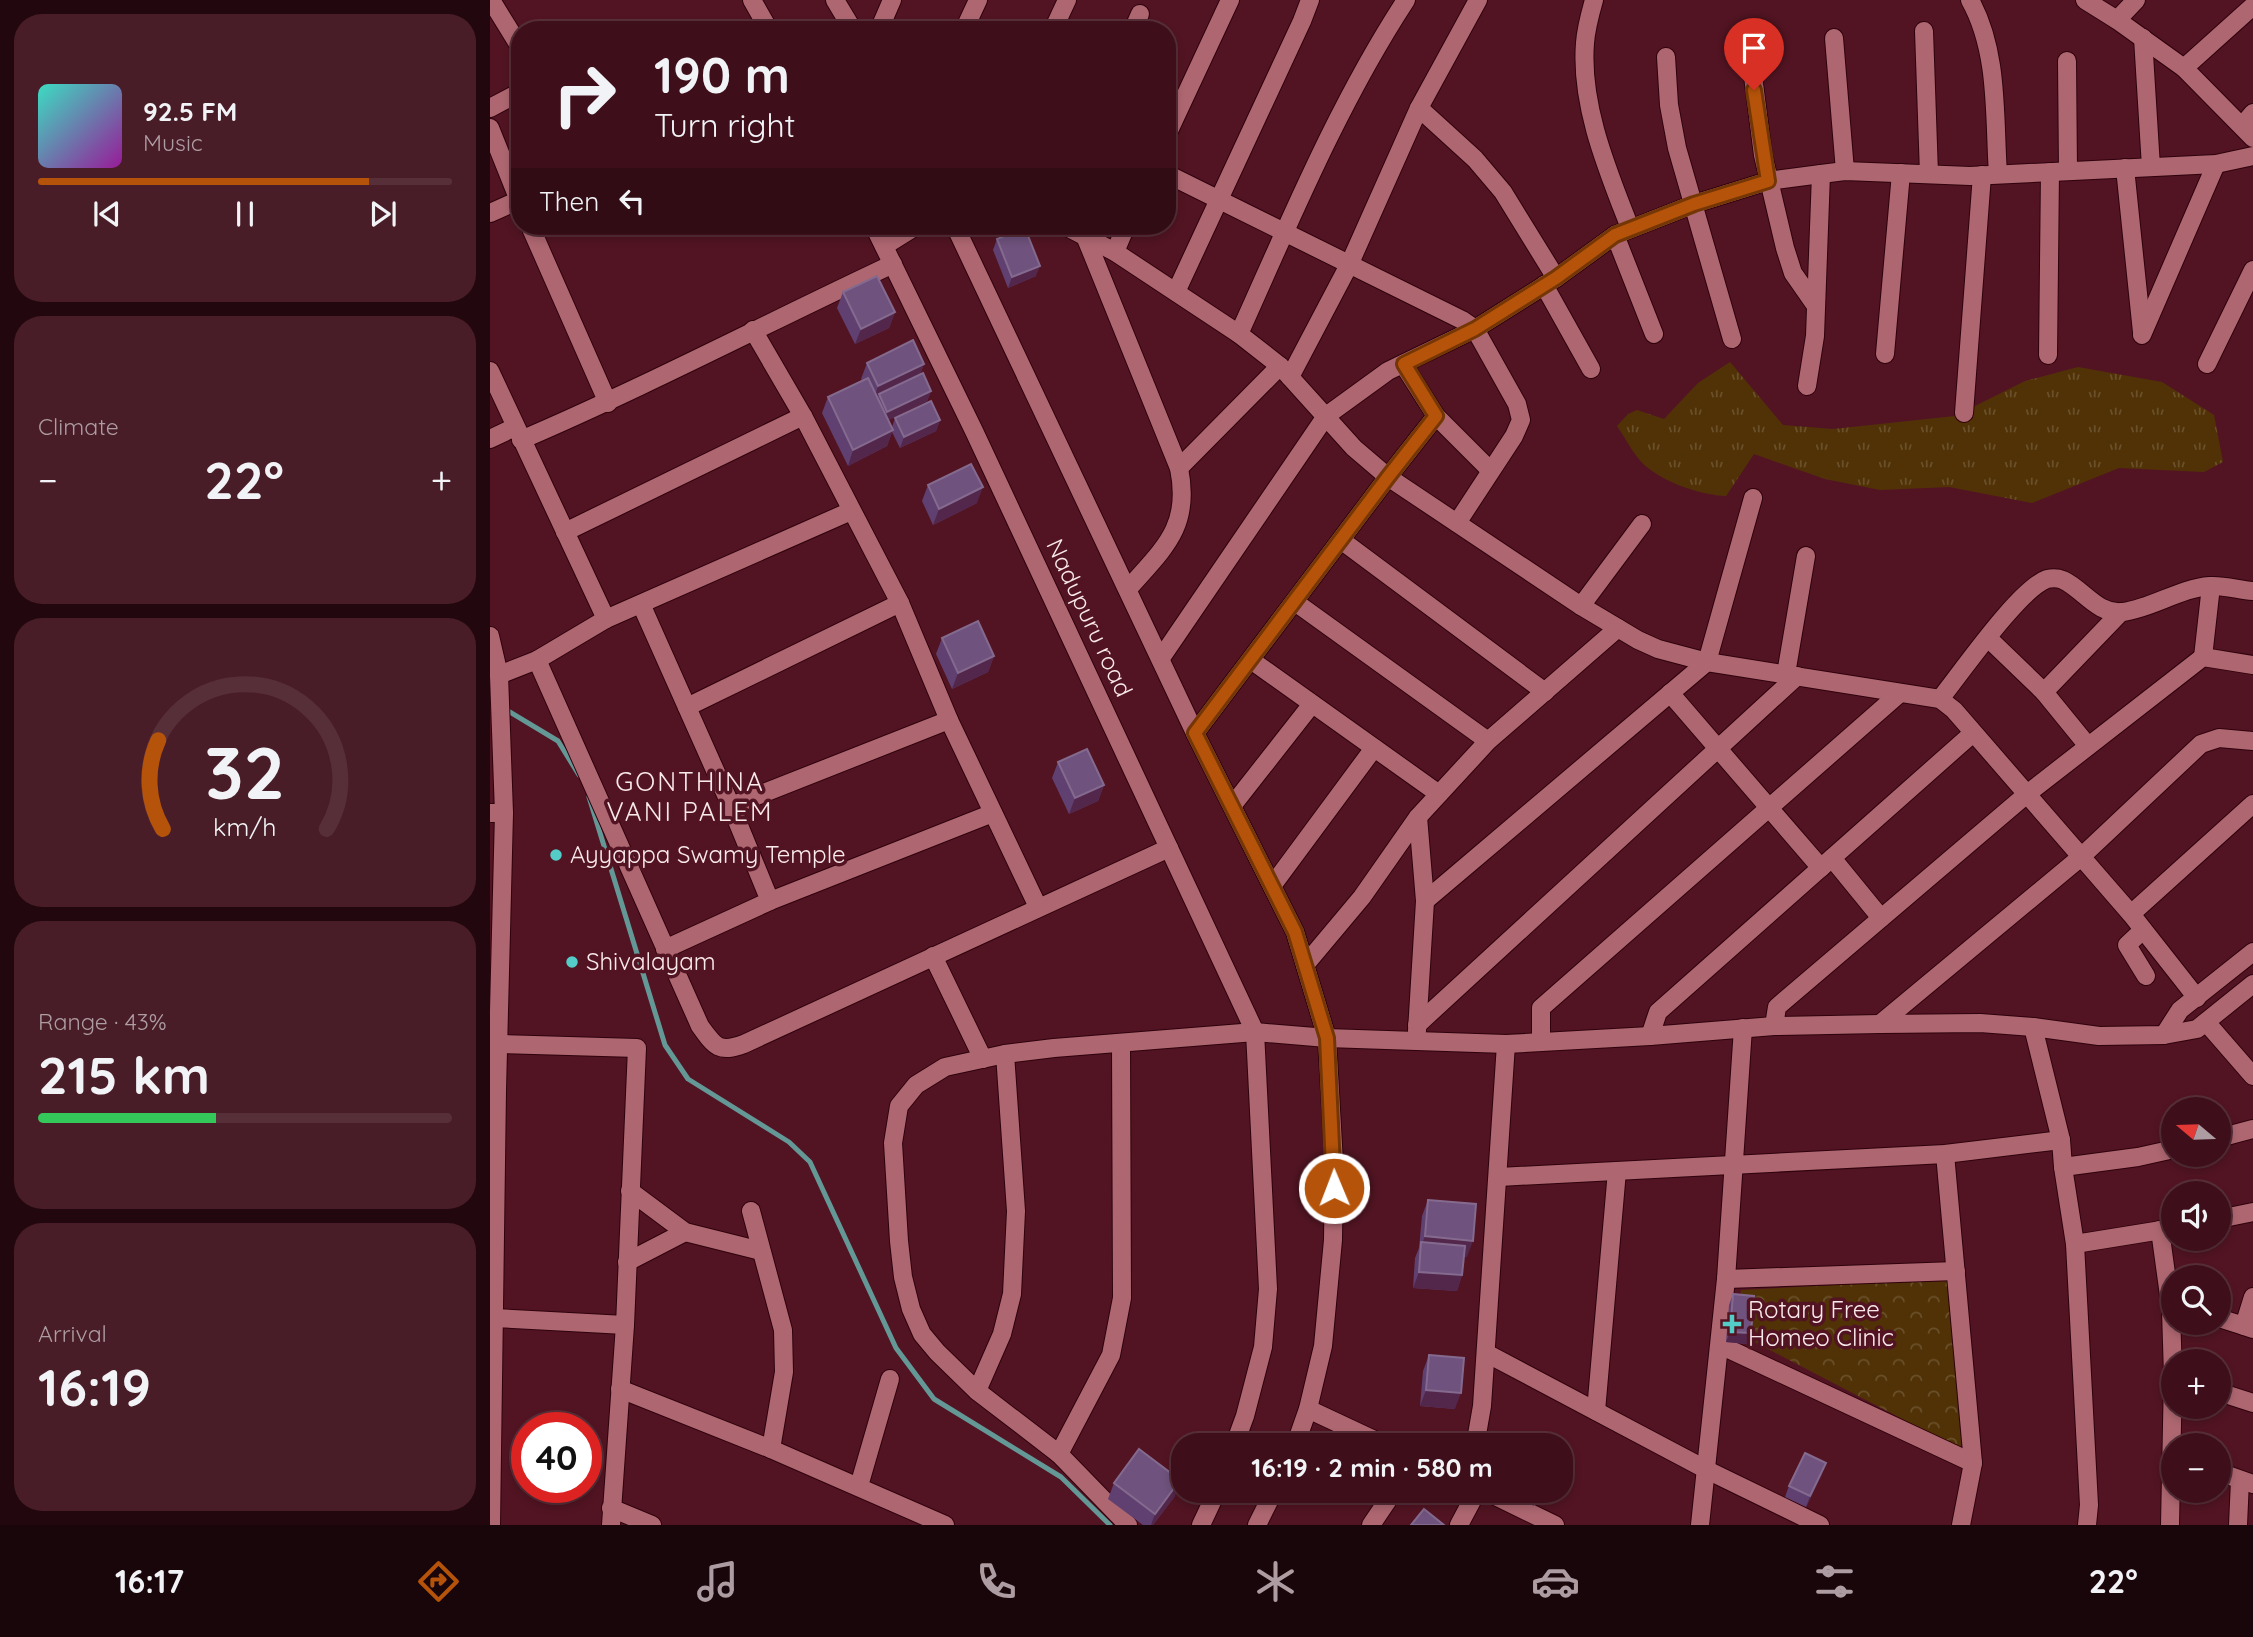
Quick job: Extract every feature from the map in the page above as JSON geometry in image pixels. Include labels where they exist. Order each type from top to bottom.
[{"type":"street","points":[[491,0],[511,32]]},
{"type":"street","points":[[752,0],[764,21]]},
{"type":"street","points":[[835,0],[848,21]]},
{"type":"street","points":[[883,21],[892,0]]},
{"type":"street","points":[[968,21],[978,0]]},
{"type":"street","points":[[1057,21],[1067,0]]},
{"type":"street","points":[[1176,116],[1230,0]]},
{"type":"street","points":[[1176,292],[1310,0]]},
{"type":"street","points":[[1239,334],[1285,232],[1379,42],[1406,0]]},
{"type":"street","points":[[1179,468],[1285,372],[1350,263],[1419,108],[1478,0]]},
{"type":"street","points":[[1594,0],[1585,43],[1592,115],[1654,334]]},
{"type":"street","points":[[1964,413],[1990,175],[1991,65],[1985,36],[1970,0]]},
{"type":"street","points":[[2085,0],[2184,68],[2249,125]]},
{"type":"street","points":[[2117,20],[2136,0]]},
{"type":"street","points":[[2184,68],[2253,6]]},
{"type":"street","points":[[1924,31],[1929,174]]},
{"type":"street","points":[[1834,38],[1845,171]]},
{"type":"street","points":[[2143,38],[2151,167]]},
{"type":"street","points":[[1666,57],[1669,105],[1675,137],[1732,339]]},
{"type":"street","points":[[2048,355],[2067,61]]},
{"type":"street","points":[[1752,68],[1768,181],[1793,274],[1816,306]]},
{"type":"street","points":[[490,108],[511,97]]},
{"type":"street","points":[[1419,108],[1475,159],[1503,192],[1550,281],[1591,369]]},
{"type":"street","points":[[490,128],[511,182]]},
{"type":"street","points":[[1161,658],[1326,416],[1388,371],[1475,329],[1623,231],[1694,204],[1768,181],[1821,173],[1845,171],[1990,175],[2216,164],[2253,156]]},
{"type":"street","points":[[2126,168],[2142,335],[2216,164]]},
{"type":"street","points":[[1807,386],[1815,336],[1821,173]]},
{"type":"street","points":[[1885,354],[1901,173]]},
{"type":"street","points":[[1176,178],[1350,263],[1475,329],[1517,404],[1521,420],[1514,436],[1457,523]]},
{"type":"street","points":[[490,213],[511,205]]},
{"type":"street","points":[[534,235],[608,403]]},
{"type":"street","name":"Nadupuru road","points":[[878,235],[974,431],[1255,1032]]},
{"type":"street","points":[[884,246],[902,235]]},
{"type":"street","points":[[960,235],[1195,733],[1295,932],[1327,1038],[1334,1163],[1333,1240],[1324,1346],[1300,1433]]},
{"type":"street","points":[[1115,252],[1122,235]]},
{"type":"street","points":[[1085,236],[1179,468],[1184,491],[1181,515],[1161,552],[1128,589]]},
{"type":"street","points":[[1085,236],[1115,252],[1239,334],[1285,372],[1354,448],[1388,477],[1618,628],[1658,649],[1707,662],[1940,699],[1954,710],[2131,914],[2197,998]]},
{"type":"street","points":[[490,439],[518,434],[608,403],[752,330],[893,264]]},
{"type":"street","points":[[2207,364],[2253,270]]},
{"type":"street","points":[[752,330],[803,416],[900,603],[949,720],[1038,907]]},
{"type":"street","points":[[1404,364],[1436,416],[1490,470]]},
{"type":"street","points":[[490,371],[606,619]]},
{"type":"street","points":[[565,532],[803,416]]},
{"type":"street","points":[[1195,733],[1436,416]]},
{"type":"street","points":[[1425,901],[1707,662],[1753,498]]},
{"type":"street","points":[[499,683],[606,619],[851,510]]},
{"type":"street","points":[[1581,606],[1642,524]]},
{"type":"street","points":[[1341,540],[1545,692]]},
{"type":"street","points":[[1417,1033],[1717,750],[1792,675],[1806,556]]},
{"type":"street","points":[[1940,699],[2015,606],[2046,579],[2058,578],[2090,601],[2107,610],[2121,612],[2211,586],[2253,591]]},
{"type":"street","points":[[1774,1026],[1777,1007],[2027,794],[2203,657],[2211,586]]},
{"type":"street","points":[[1295,602],[1488,741]]},
{"type":"street","points":[[687,707],[900,603]]},
{"type":"street","points":[[641,604],[731,806],[769,901]]},
{"type":"street","points":[[2044,692],[2121,612]]},
{"type":"street","points":[[1305,965],[1362,897],[1418,817],[1488,741],[1618,628]]},
{"type":"street","points":[[490,636],[499,683],[500,745],[497,813],[498,1044],[493,1208],[491,1525]]},
{"type":"street","points":[[1988,638],[2044,692],[2088,747]]},
{"type":"street","points":[[2203,657],[2253,665]]},
{"type":"street","points":[[537,660],[700,1026],[712,1043],[729,1049],[1169,848]]},
{"type":"street","points":[[1251,660],[1439,794]]},
{"type":"street","points":[[1670,693],[1768,809],[1881,918]]},
{"type":"street","points":[[1541,1042],[1541,1008],[1900,693]]},
{"type":"street","points":[[1232,806],[1312,704]]},
{"type":"street","points":[[731,806],[949,720]]},
{"type":"street","points":[[1650,1037],[1658,1012],[1973,733]]},
{"type":"street","points":[[1880,1024],[2081,857],[2200,744],[2219,738],[2253,741]]},
{"type":"street","points":[[1272,886],[1374,748]]},
{"type":"street","points":[[2131,914],[2253,804]]},
{"type":"street","points":[[665,949],[769,901],[993,813]]},
{"type":"street","points":[[1417,1033],[1425,901],[1418,817]]},
{"type":"street","points":[[2143,930],[2127,945],[2146,976]]},
{"type":"street","points":[[2164,1035],[2180,1010],[2253,952]]},
{"type":"street","points":[[933,956],[983,1059]]},
{"type":"street","points":[[1128,1525],[1059,1454],[977,1391],[922,1334],[911,1308],[903,1277],[899,1241],[893,1143],[899,1106],[916,1086],[945,1067],[1005,1054],[1255,1032],[1327,1038],[1417,1033],[1506,1044],[1650,1037],[1774,1026],[1980,1023],[2099,1036],[2164,1035],[2197,1029],[2253,984]]},
{"type":"street","points":[[2206,1022],[2253,1076]]},
{"type":"street","points":[[2033,1027],[2061,1140],[2075,1244],[2089,1505],[2087,1525]]},
{"type":"street","points":[[1700,1525],[1726,1279],[1743,1028]]},
{"type":"street","points":[[1239,1433],[1263,1347],[1268,1289],[1255,1032]]},
{"type":"street","points":[[498,1044],[637,1048],[625,1325],[611,1516],[652,1525]]},
{"type":"street","points":[[1059,1454],[1111,1355],[1122,1298],[1121,1044]]},
{"type":"street","points":[[1477,1433],[1482,1406],[1499,1177],[1506,1044]]},
{"type":"street","points":[[977,1391],[1002,1334],[1012,1294],[1016,1211],[1005,1054]]},
{"type":"street","points":[[2231,1135],[2253,1129]]},
{"type":"street","points":[[1499,1177],[1945,1154],[2061,1140]]},
{"type":"street","points":[[2063,1167],[2161,1152]]},
{"type":"street","points":[[1945,1154],[1973,1463],[1961,1525]]},
{"type":"street","points":[[1596,1411],[1617,1171]]},
{"type":"street","points":[[631,1191],[685,1232],[761,1251]]},
{"type":"street","points":[[751,1212],[783,1330],[784,1372],[771,1449]]},
{"type":"street","points":[[2231,1217],[2253,1212]]},
{"type":"street","points":[[2075,1244],[2161,1230]]},
{"type":"street","points":[[627,1262],[685,1232]]},
{"type":"street","points":[[1726,1279],[1956,1271]]},
{"type":"street","points":[[2231,1322],[2249,1327],[2253,1297]]},
{"type":"street","points":[[494,1318],[625,1325]]},
{"type":"street","points":[[1720,1345],[1973,1463]]},
{"type":"street","points":[[1486,1353],[1707,1470],[1820,1525]]},
{"type":"street","points":[[859,1486],[890,1379]]},
{"type":"street","points":[[620,1389],[771,1449],[945,1525]]},
{"type":"street","points":[[2231,1396],[2253,1403]]},
{"type":"street","points":[[1308,1409],[1359,1433]]},
{"type":"street","points":[[2238,1525],[2247,1482]]},
{"type":"street","points":[[1201,1525],[1211,1503]]},
{"type":"street","points":[[1261,1524],[1269,1503]]},
{"type":"street","points":[[1371,1525],[1386,1503]]},
{"type":"street","points":[[1459,1525],[1471,1503]]},
{"type":"street","points":[[1510,1503],[1555,1525]]},
{"type":"street","points":[[2170,1525],[2171,1503]]},
{"type":"green space","points":[[1730,362],[1783,425],[1833,429],[1955,416],[2025,381],[2078,367],[2162,382],[2214,415],[2223,462],[2204,472],[2119,468],[2032,503],[1949,487],[1880,490],[1825,479],[1754,454],[1726,496],[1703,493],[1678,485],[1655,473],[1638,458],[1617,426],[1628,414],[1637,410],[1664,419],[1698,383]]},
{"type":"green space","points":[[1950,1279],[1964,1451],[1737,1333],[1741,1290]]},
{"type":"building","points":[[1007,235],[1028,235],[1040,266],[1012,277],[997,239]]},
{"type":"building","points":[[877,276],[895,312],[861,329],[843,292]]},
{"type":"building","points":[[913,340],[924,364],[878,386],[867,363]]},
{"type":"building","points":[[923,373],[931,391],[887,412],[879,394]]},
{"type":"building","points":[[868,378],[893,430],[853,450],[828,397]]},
{"type":"building","points":[[931,401],[940,420],[904,437],[895,418]]},
{"type":"building","points":[[971,464],[983,487],[939,509],[928,485]]},
{"type":"building","points":[[978,621],[994,656],[958,673],[942,638]]},
{"type":"building","points":[[1087,749],[1104,785],[1075,798],[1058,762]]},
{"type":"building","points":[[1428,1200],[1476,1204],[1473,1241],[1425,1236]]},
{"type":"building","points":[[1421,1242],[1465,1246],[1462,1275],[1419,1272]]},
{"type":"building","points":[[1733,1294],[1754,1296],[1751,1333],[1730,1332]]},
{"type":"building","points":[[1429,1355],[1464,1358],[1461,1393],[1426,1390]]},
{"type":"building","points":[[1139,1449],[1171,1473],[1171,1492],[1155,1514],[1114,1483]]},
{"type":"building","points":[[1805,1453],[1826,1463],[1810,1496],[1789,1486]]},
{"type":"building","points":[[1424,1509],[1444,1525],[1411,1525]]},
{"type":"waterway","points":[[505,709],[558,741],[579,775]]},
{"type":"waterway","points":[[589,797],[665,1045],[688,1079],[789,1142],[810,1162],[896,1348],[934,1399],[1061,1477],[1110,1525]]},
{"type":"place","name":"Ayyappa Swamy Temple","points":[[556,855]]},
{"type":"place","name":"Shivalayam","points":[[572,962]]},
{"type":"place","name":"Rotary Free Homeo Clinic","points":[[1732,1324]]},
{"type":"district","name":"GONTHINA VANI PALEM","points":[[690,797]]},
{"type":"route","points":[[1334,1188],[1327,1038],[1295,932],[1195,733],[1436,416],[1404,364],[1475,329],[1556,278],[1615,235],[1694,204],[1768,181],[1754,90]]}]
